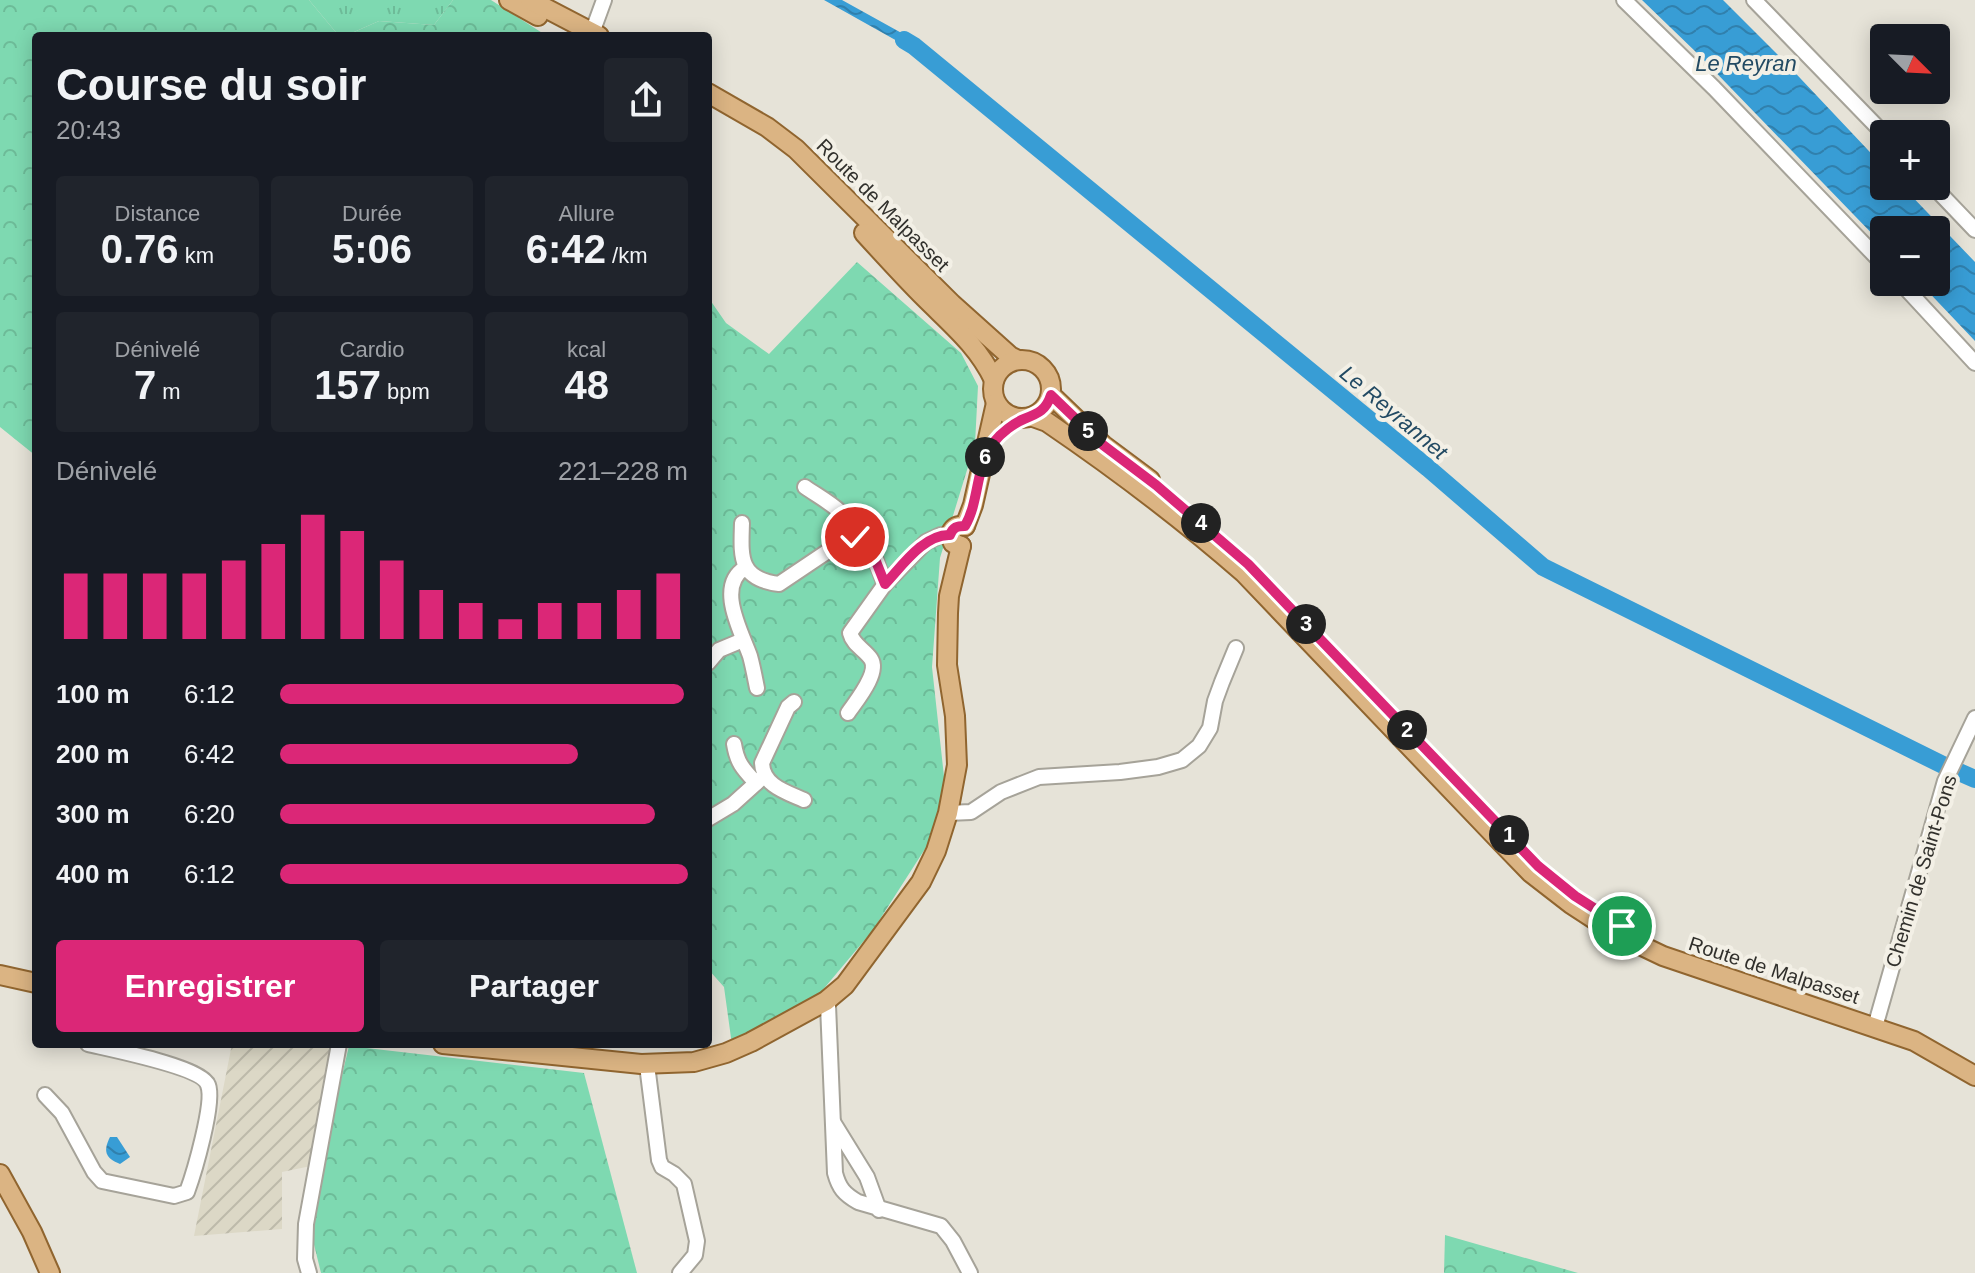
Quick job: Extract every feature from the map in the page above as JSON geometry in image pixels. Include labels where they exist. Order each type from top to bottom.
[{"type":"main road","points":[[509,0],[582,32]]},
{"type":"main road","points":[[530,0],[584,32]]},
{"type":"main road","name":"Route de Malpasset","points":[[712,95],[767,127],[796,149],[952,304],[1018,360]]},
{"type":"main road","name":"Route de Malpasset","points":[[712,106],[763,136],[805,170],[974,347],[994,380]]},
{"type":"main road","points":[[983,459],[1005,431],[1041,412],[1048,404],[1051,385],[1048,375],[1034,362],[1018,360],[1000,369],[994,380],[993,392],[1003,412],[1012,417],[1028,418]]},
{"type":"main road","name":"Route de Malpasset","points":[[1051,395],[1103,445],[1156,485],[1248,564],[1538,866],[1575,896],[1622,926],[1666,946],[1877,1022],[1975,1076]]},
{"type":"main road","points":[[482,1048],[647,1065],[694,1062],[751,1042],[826,1001],[845,985],[921,882],[936,851],[948,813],[957,765],[955,716],[947,665],[949,596],[959,536],[973,505],[996,403]]},
{"type":"main road","name":"Route de Malpasset","points":[[1028,418],[1047,422],[1149,495],[1244,573],[1509,851],[1531,873],[1571,904],[1617,934],[1663,956],[1923,1034],[1975,1062]]},
{"type":"main road","points":[[0,975],[32,982]]},
{"type":"main road","points":[[0,1174],[58,1273]]},
{"type":"main road","points":[[32,1232],[50,1273]]},
{"type":"street","points":[[590,32],[604,0]]},
{"type":"street","points":[[1624,0],[1714,88],[1870,250]]},
{"type":"street","points":[[1754,0],[1870,120]]},
{"type":"street","points":[[1946,200],[1975,230]]},
{"type":"street","points":[[1913,296],[1975,363]]},
{"type":"street","points":[[805,487],[848,519],[855,537]]},
{"type":"street","points":[[742,523],[741,557],[745,568],[769,583],[779,584],[846,539],[855,537],[869,544],[885,584]]},
{"type":"street","points":[[848,713],[869,682],[874,667],[852,640],[850,633],[885,584],[926,542],[941,535],[959,536]]},
{"type":"street","points":[[745,568],[739,572],[732,590],[734,619],[751,659],[757,688]]},
{"type":"street","points":[[712,658],[719,650],[743,640]]},
{"type":"street","points":[[948,813],[971,812],[1001,792],[1039,777],[1120,772],[1182,760],[1199,746],[1210,728],[1215,701],[1236,648]]},
{"type":"street","points":[[712,817],[733,804],[760,780],[762,763],[788,707],[794,702]]},
{"type":"street","name":"Chemin de Saint-Pons","points":[[1877,1022],[1945,781],[1975,718]]},
{"type":"street","points":[[734,744],[736,758],[742,768],[760,780],[804,800]]},
{"type":"street","points":[[826,1001],[835,1173],[839,1186],[847,1196],[858,1202],[941,1226],[970,1273]]},
{"type":"street","points":[[45,1095],[62,1113],[102,1181],[174,1196],[187,1192],[195,1171],[210,1097],[208,1082],[199,1074],[103,1048]]},
{"type":"street","points":[[309,1273],[305,1259],[306,1224],[338,1048]]},
{"type":"street","points":[[647,1065],[659,1160],[662,1167],[684,1184],[697,1241],[695,1255],[680,1273]]},
{"type":"street","points":[[833,1121],[867,1177],[879,1210]]},
{"type":"shaded area","points":[[231,1048],[333,1049],[311,1166],[282,1172],[282,1229],[194,1236]]},
{"type":"green space","points":[[0,0],[309,0],[336,32],[32,32],[32,453],[0,427]]},
{"type":"green space","points":[[309,0],[453,0],[434,25],[379,21],[354,32],[336,32]]},
{"type":"green space","points":[[453,0],[491,0],[541,32],[354,32],[379,21],[434,25]]},
{"type":"green space","points":[[857,262],[961,353],[978,386],[975,444],[940,558],[932,667],[948,813],[873,930],[821,992],[732,1045],[724,987],[712,974],[712,303],[726,323],[769,354]]},
{"type":"green space","points":[[349,1048],[584,1073],[637,1273],[321,1273],[310,1228]]},
{"type":"green space","points":[[1445,1235],[1578,1273],[1444,1273]]},
{"type":"water","points":[[824,0],[842,0],[916,41],[925,52],[921,57]]},
{"type":"water","name":"Le Reyran","points":[[1642,0],[1723,0],[1870,152],[1870,200],[1915,200],[1931,216],[1870,216],[1870,232]]},
{"type":"water","name":"Le Reyran","points":[[1950,236],[1975,262],[1975,341],[1932,296],[1950,296]]},
{"type":"water","points":[[110,1137],[117,1137],[130,1157],[120,1164],[107,1154]]},
{"type":"waterway","name":"Le Reyrannet","points":[[904,40],[1428,468],[1543,567],[1975,779]]},
{"type":"route","points":[[855,537],[869,544],[885,584],[926,542],[941,535],[950,535],[958,526],[965,526],[983,459],[993,443],[1023,419],[1041,412],[1051,395],[1103,445],[1156,485],[1248,564],[1538,866],[1575,896],[1622,926]]}]
